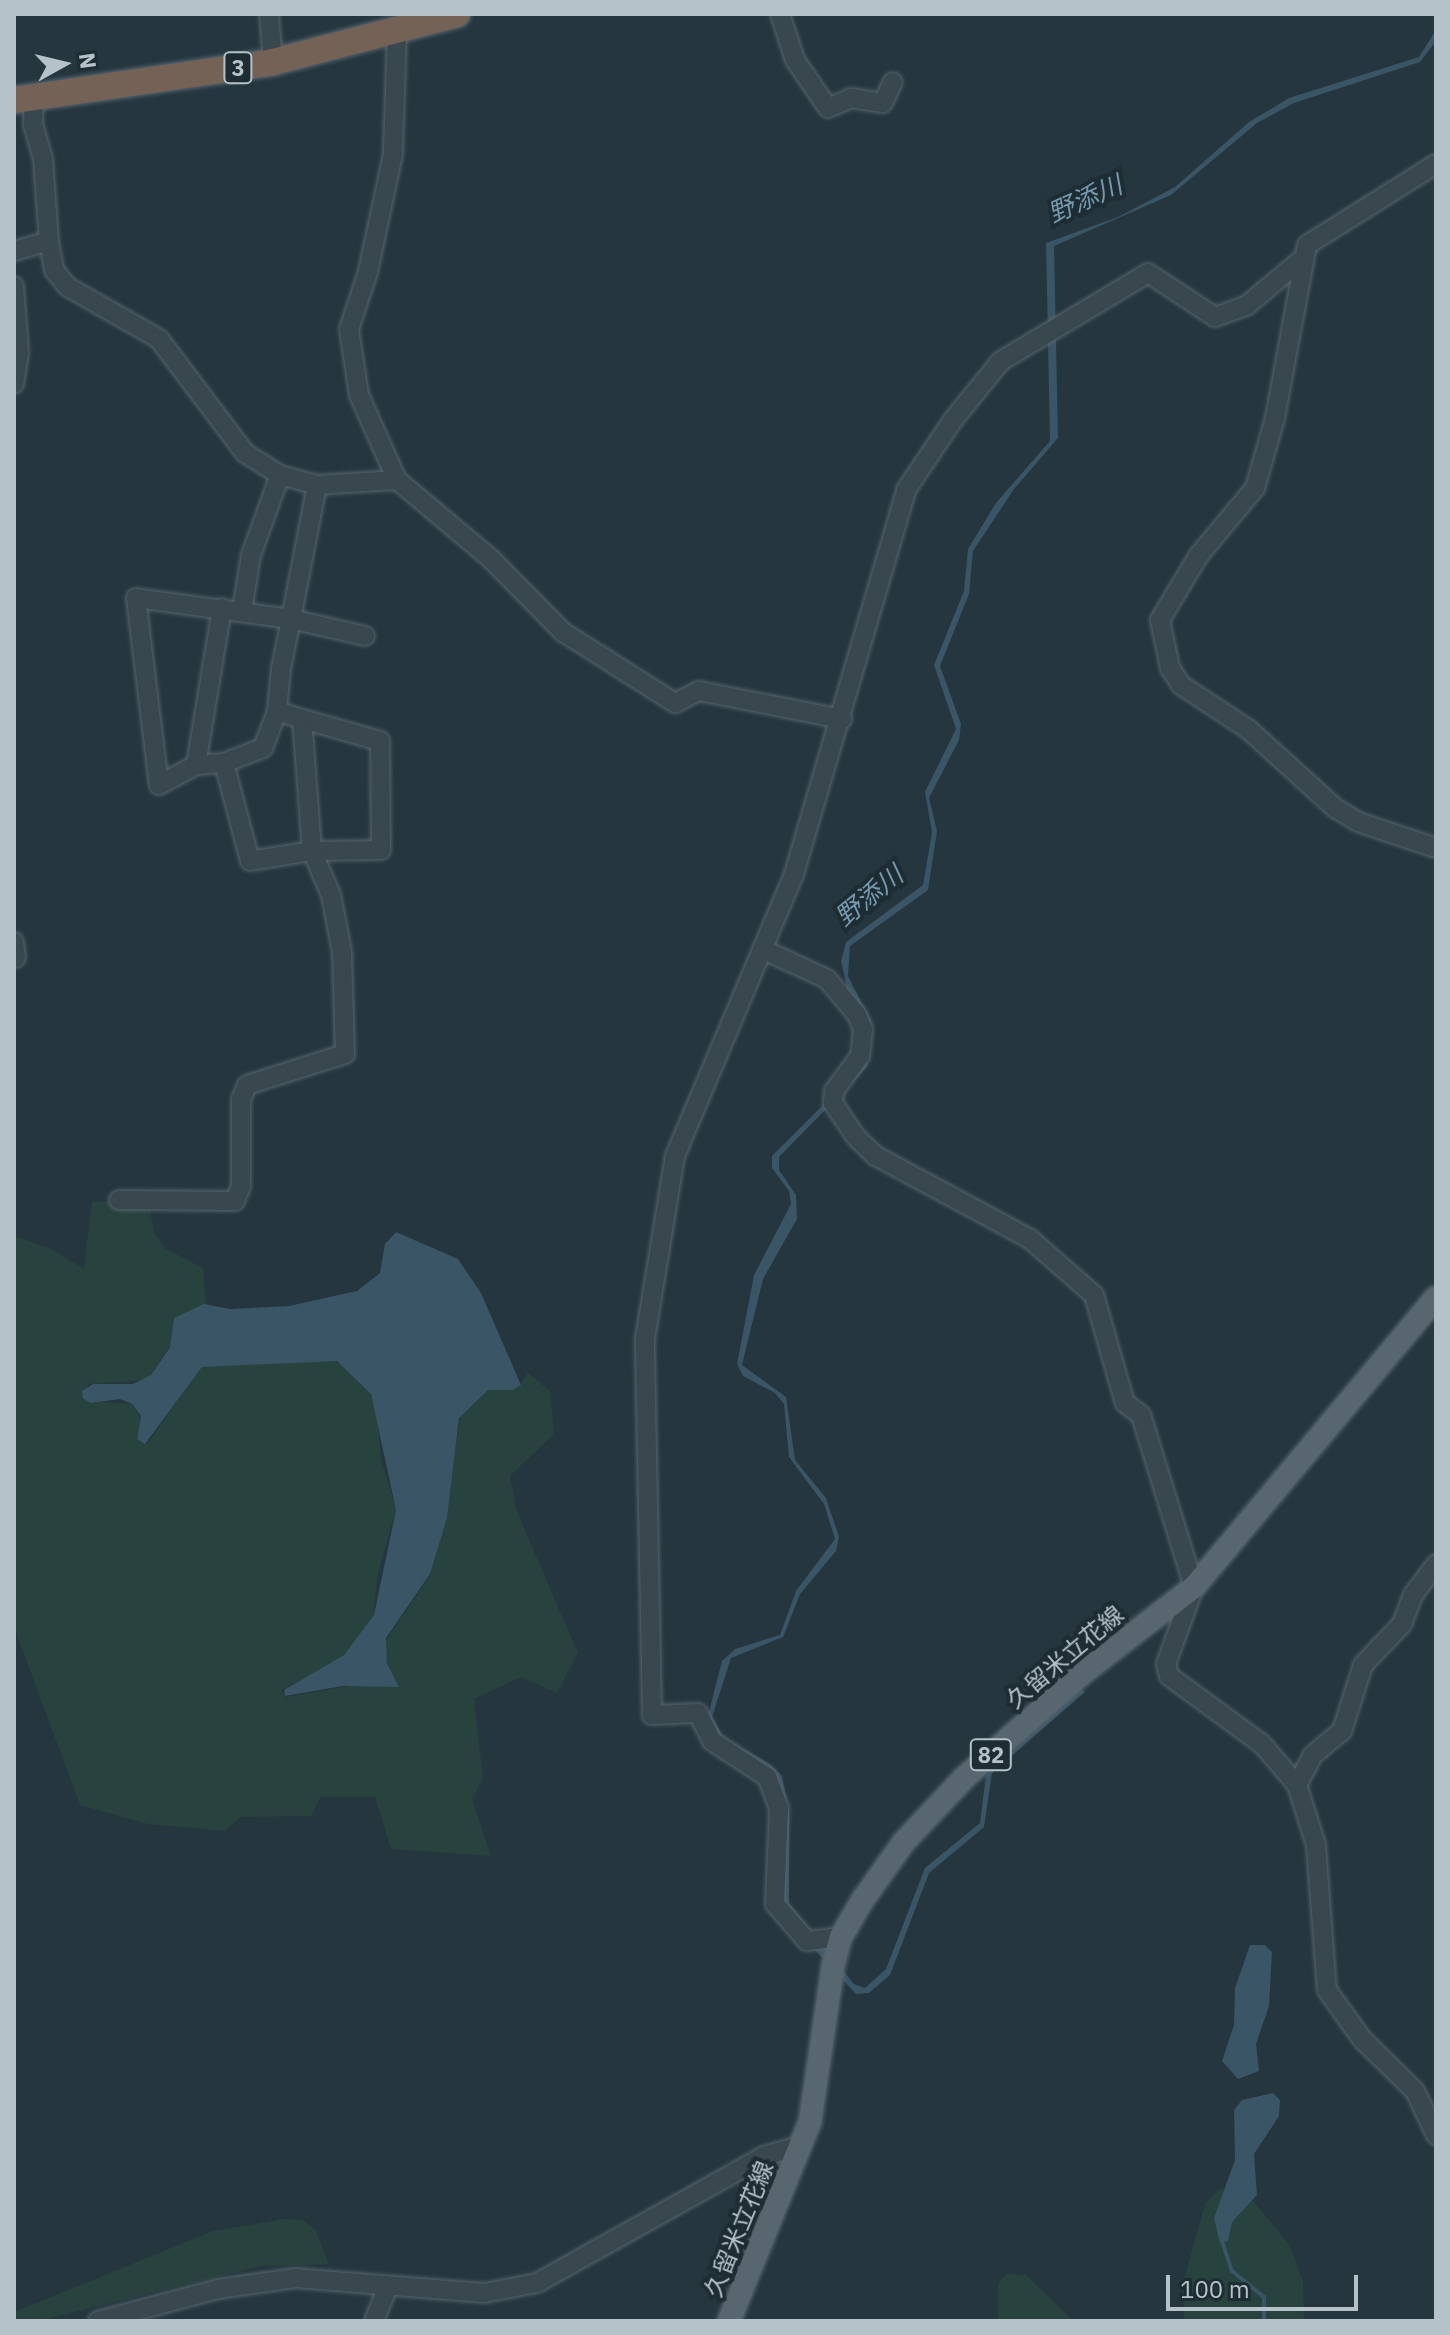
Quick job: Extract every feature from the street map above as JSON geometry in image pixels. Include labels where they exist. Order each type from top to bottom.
[{"type":"highway","name":"3","points":[[24,99],[273,62],[457,14]]},
{"type":"main road","name":"久留米立花線","points":[[729,2321],[800,2146],[817,2094],[825,2010],[841,1937],[903,1843],[964,1778],[1084,1672],[1194,1587],[1360,1395],[1436,1298]]},
{"type":"street","points":[[269,14],[273,62]]},
{"type":"street","points":[[780,14],[795,60],[828,108],[851,98],[883,103],[893,82]]},
{"type":"street","points":[[397,31],[393,154],[368,272],[349,329],[359,395],[397,480],[491,559],[563,632],[675,703],[699,691],[842,719]]},
{"type":"street","points":[[24,99],[54,270],[68,287],[159,339],[223,430],[245,453],[280,475],[317,485],[397,480]]},
{"type":"street","points":[[1436,164],[1327,228],[1307,245],[1301,260],[1275,418],[1255,488],[1179,585],[1160,620],[1162,638],[1181,685],[1248,729],[1307,786],[1358,822],[1436,848]]},
{"type":"street","points":[[14,251],[49,241]]},
{"type":"street","points":[[841,1937],[807,1941],[775,1904],[779,1808],[767,1777],[712,1741],[698,1713],[652,1715],[647,1327],[675,1156],[794,874],[842,719],[906,490],[1001,361],[1148,273],[1215,317],[1246,306],[1301,260]]},
{"type":"street","points":[[14,286],[19,353],[14,384]]},
{"type":"street","points":[[242,611],[251,555],[280,475]]},
{"type":"street","points":[[317,485],[291,619],[277,711],[263,748],[224,763],[196,765],[159,785],[136,598],[291,619],[365,636]]},
{"type":"street","points":[[196,765],[222,608]]},
{"type":"street","points":[[224,763],[250,861],[312,851],[381,850],[380,741],[277,711]]},
{"type":"street","points":[[119,1200],[235,1201],[241,1186],[241,1100],[247,1085],[345,1054],[342,952],[331,895],[312,851],[302,719]]},
{"type":"street","points":[[764,950],[827,979],[857,1015],[863,1029],[860,1056],[834,1091],[833,1103],[856,1137],[876,1156],[1030,1239],[1094,1295],[1125,1403],[1141,1415],[1194,1587],[1166,1664],[1169,1676],[1262,1744],[1297,1785],[1316,1845],[1327,1990],[1362,2039],[1415,2091],[1436,2135]]},
{"type":"street","points":[[1297,1785],[1313,1755],[1342,1731],[1363,1665],[1402,1624],[1413,1595],[1436,1564]]},
{"type":"street","points":[[98,2321],[255,2282],[340,2280],[484,2293],[537,2283],[764,2156],[800,2146]]},
{"type":"street","points":[[374,2321],[388,2286]]},
{"type":"green space","points":[[119,1200],[149,1205],[154,1232],[166,1249],[203,1268],[206,1305],[173,1320],[173,1341],[147,1380],[89,1384],[82,1400],[132,1404],[141,1421],[137,1437],[148,1443],[201,1367],[334,1360],[358,1377],[376,1402],[381,1459],[396,1509],[378,1573],[373,1615],[358,1641],[337,1660],[282,1690],[285,1697],[357,1685],[398,1687],[385,1655],[386,1640],[429,1577],[446,1520],[460,1415],[472,1399],[490,1389],[519,1387],[527,1372],[550,1391],[554,1434],[510,1476],[517,1512],[578,1653],[557,1693],[521,1677],[474,1699],[483,1778],[472,1799],[491,1856],[391,1849],[375,1797],[321,1797],[311,1816],[241,1817],[225,1831],[148,1824],[80,1805],[14,1627],[14,1236],[49,1248],[84,1269],[92,1202]]},
{"type":"green space","points":[[1219,2189],[1243,2189],[1289,2244],[1303,2281],[1304,2321],[1184,2321],[1183,2283],[1205,2204]]},
{"type":"green space","points":[[284,2219],[303,2220],[316,2231],[329,2264],[261,2266],[38,2321],[14,2321],[14,2312],[213,2231]]},
{"type":"green space","points":[[1006,2274],[1026,2275],[1074,2321],[998,2321],[998,2284]]},
{"type":"water","points":[[1436,30],[1436,41],[1420,62],[1294,103],[1257,123],[1171,195],[1054,246],[1058,438],[1014,489],[973,551],[969,594],[940,666],[961,724],[959,740],[929,798],[937,831],[928,890],[850,946],[848,976],[871,1021],[867,1067],[779,1157],[779,1170],[796,1195],[797,1219],[763,1279],[742,1365],[786,1397],[795,1460],[826,1498],[839,1537],[836,1551],[800,1594],[783,1637],[731,1658],[712,1717],[724,1738],[770,1764],[782,1776],[789,1813],[789,1904],[854,1984],[865,1988],[886,1969],[925,1868],[980,1823],[986,1775],[1081,1689],[1085,1692],[992,1773],[984,1827],[929,1873],[890,1975],[869,1993],[856,1994],[811,1946],[783,1902],[778,1781],[722,1741],[708,1716],[722,1661],[735,1649],[780,1635],[796,1591],[835,1539],[824,1504],[789,1457],[784,1404],[775,1393],[743,1376],[737,1364],[754,1275],[791,1204],[789,1191],[772,1168],[772,1156],[864,1064],[841,961],[846,942],[923,885],[932,832],[925,792],[956,729],[934,665],[964,591],[968,549],[996,503],[1050,441],[1046,243],[1118,217],[1175,187],[1249,122],[1289,98],[1419,57]]},
{"type":"water","points":[[396,1232],[458,1259],[481,1293],[521,1385],[513,1390],[488,1390],[459,1418],[447,1518],[430,1574],[386,1638],[387,1663],[399,1687],[343,1686],[285,1696],[284,1690],[344,1655],[374,1615],[396,1510],[371,1394],[337,1361],[202,1367],[145,1444],[137,1439],[141,1416],[132,1404],[120,1399],[91,1403],[83,1399],[82,1391],[93,1384],[133,1384],[151,1375],[170,1347],[174,1318],[204,1304],[230,1309],[289,1306],[357,1291],[380,1273],[385,1244]]},
{"type":"water","points":[[1250,1945],[1265,1945],[1272,1952],[1269,2006],[1256,2044],[1259,2071],[1238,2079],[1222,2061],[1234,2025],[1235,1988]]},
{"type":"water","points":[[1273,2093],[1280,2100],[1279,2116],[1254,2154],[1257,2195],[1232,2222],[1228,2241],[1220,2243],[1214,2218],[1235,2160],[1234,2110],[1242,2100]]},
{"type":"waterway","points":[[1223,2244],[1232,2271],[1264,2297],[1264,2321]]},
{"type":"water label","name":"野添川","points":[[1085,199]]},
{"type":"water label","name":"野添川","points":[[869,896]]}]
